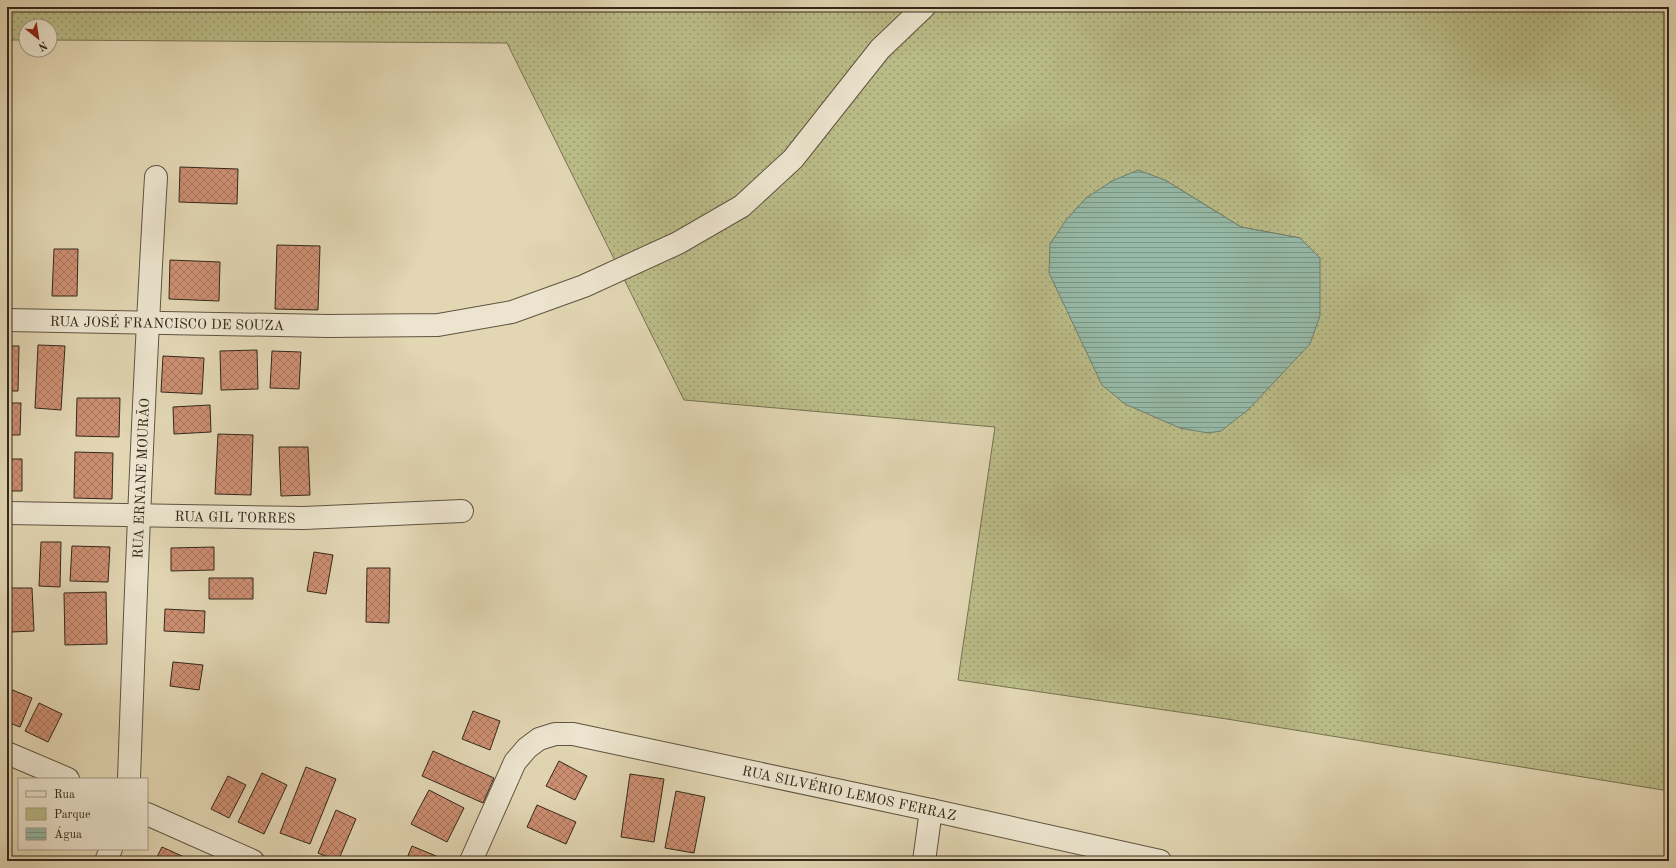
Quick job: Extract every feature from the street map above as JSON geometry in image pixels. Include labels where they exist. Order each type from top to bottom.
[{"type":"street","name":"RUA JOSÉ FRANCISCO DE SOUZA","points":[[7,320],[328,326],[438,325],[512,312],[584,286],[678,243],[742,206],[792,159],[880,49],[924,7]]},
{"type":"street","name":"RUA ERNANE MOURÃO","points":[[129,778],[138,515],[147,323],[156,177]]},
{"type":"street","name":"RUA GIL TORRES","points":[[7,513],[304,518],[462,511]]},
{"type":"street","name":"RUA SILVÉRIO LEMOS FERRAZ","points":[[471,861],[515,762],[527,748],[539,739],[555,734],[573,734],[931,810],[1160,861]]},
{"type":"street","points":[[7,753],[66,778]]},
{"type":"street","points":[[924,861],[931,810]]},
{"type":"street","points":[[148,814],[253,861]]},
{"type":"street","points":[[106,861],[111,850]]},
{"type":"green space","points":[[7,7],[1669,7],[1669,791],[1227,719],[958,680],[995,427],[684,400],[507,43],[58,40],[58,18],[18,18],[18,40],[7,40]],"holes":[[[1165,180],[1241,227],[1300,238],[1248,410]]]},
{"type":"water","points":[[1138,170],[1165,180],[1241,227],[1300,238],[1320,258],[1320,316],[1310,344],[1248,410],[1221,431],[1208,433],[1180,428],[1125,404],[1102,385],[1049,273],[1050,244],[1066,220],[1086,198],[1112,181]]},
{"type":"building","points":[[180,167],[238,169],[237,204],[179,202]]},
{"type":"building","points":[[277,245],[320,246],[318,310],[275,309]]},
{"type":"building","points":[[54,249],[78,249],[77,296],[52,296]]},
{"type":"building","points":[[170,260],[220,262],[219,301],[169,299]]},
{"type":"building","points":[[38,345],[65,346],[61,410],[35,408]]},
{"type":"building","points":[[7,346],[19,346],[18,391],[7,391]]},
{"type":"building","points":[[257,350],[258,389],[221,390],[220,351]]},
{"type":"building","points":[[272,351],[301,352],[299,389],[270,388]]},
{"type":"building","points":[[163,356],[204,358],[202,394],[161,392]]},
{"type":"building","points":[[77,398],[120,398],[119,437],[76,436]]},
{"type":"building","points":[[7,403],[21,403],[20,435],[7,435]]},
{"type":"building","points":[[210,405],[211,432],[174,434],[173,407]]},
{"type":"building","points":[[218,434],[253,435],[251,495],[215,494]]},
{"type":"building","points":[[279,447],[308,447],[310,495],[281,496]]},
{"type":"building","points":[[75,452],[113,453],[112,499],[74,498]]},
{"type":"building","points":[[7,459],[22,459],[22,491],[7,491]]},
{"type":"building","points":[[41,542],[61,542],[60,587],[39,586]]},
{"type":"building","points":[[72,546],[110,547],[108,582],[70,581]]},
{"type":"building","points":[[214,547],[214,570],[171,571],[171,548]]},
{"type":"building","points":[[314,552],[333,555],[326,594],[307,591]]},
{"type":"building","points":[[367,568],[390,568],[389,623],[366,622]]},
{"type":"building","points":[[209,578],[253,578],[253,599],[209,599]]},
{"type":"building","points":[[9,588],[32,588],[34,631],[11,632]]},
{"type":"building","points":[[106,592],[107,644],[65,645],[64,593]]},
{"type":"building","points":[[165,609],[205,611],[204,633],[164,631]]},
{"type":"building","points":[[173,662],[203,665],[199,690],[170,686]]},
{"type":"building","points":[[10,689],[32,698],[20,727],[7,722],[7,695]]},
{"type":"building","points":[[39,703],[62,714],[48,742],[25,731]]},
{"type":"building","points":[[473,711],[500,721],[490,750],[462,739]]},
{"type":"building","points":[[433,751],[494,778],[483,803],[422,776]]},
{"type":"building","points":[[559,761],[587,776],[575,800],[546,786]]},
{"type":"building","points":[[306,767],[336,779],[310,844],[280,833]]},
{"type":"building","points":[[262,773],[287,785],[264,834],[238,822]]},
{"type":"building","points":[[630,774],[664,779],[654,842],[621,837]]},
{"type":"building","points":[[228,776],[246,785],[229,818],[211,809]]},
{"type":"building","points":[[429,790],[464,808],[447,842],[411,824]]},
{"type":"building","points":[[676,791],[705,797],[694,853],[665,848]]},
{"type":"building","points":[[537,805],[576,822],[566,844],[527,827]]},
{"type":"building","points":[[336,810],[356,819],[338,861],[318,853]]},
{"type":"building","points":[[412,846],[448,861],[414,861],[407,858]]},
{"type":"building","points":[[162,847],[193,861],[155,861]]}]
